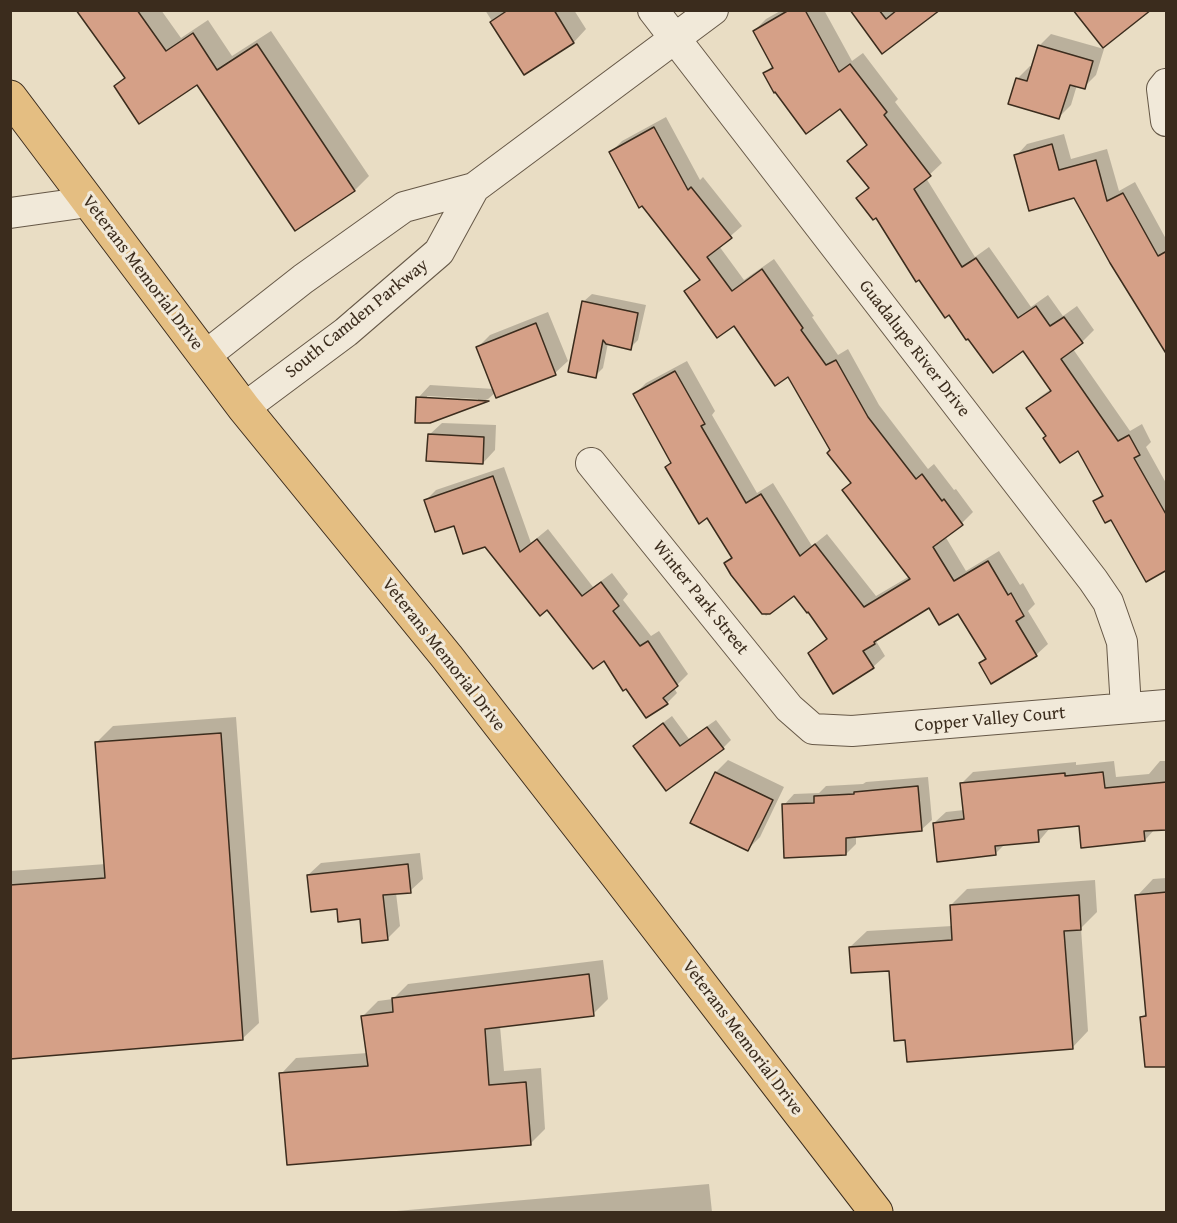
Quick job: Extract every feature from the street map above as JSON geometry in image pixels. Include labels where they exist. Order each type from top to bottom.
[{"type":"main road","name":"Veterans Memorial Drive","points":[[10,98],[244,408],[447,657],[876,1212]]},
{"type":"street","name":"Guadalupe River Drive","points":[[653,10],[1108,602],[1122,642],[1126,708]]},
{"type":"street","name":"South Camden Parkway","points":[[205,356],[303,279],[404,207],[474,188],[713,10]]},
{"type":"street","points":[[1167,84],[1162,89],[1167,121]]},
{"type":"street","name":"South Camden Parkway","points":[[244,408],[346,332],[439,252],[474,188]]},
{"type":"street","points":[[10,213],[88,202]]},
{"type":"street","name":"Winter Park Street","points":[[591,463],[789,708],[813,729]]},
{"type":"street","name":"Copper Valley Court","points":[[813,729],[852,731],[1167,705]]},
{"type":"building","points":[[76,10],[137,10],[166,51],[193,33],[217,70],[257,44],[355,191],[295,231],[197,85],[139,124],[114,86],[125,78]]},
{"type":"building","points":[[508,10],[554,10],[574,43],[524,75],[490,22]]},
{"type":"building","points":[[789,10],[805,10],[839,72],[850,64],[887,112],[884,115],[931,176],[914,189],[962,267],[976,258],[1018,318],[1036,306],[1050,326],[1064,317],[1083,343],[1061,359],[1118,441],[1129,435],[1140,455],[1134,458],[1167,516],[1167,570],[1146,582],[1111,520],[1105,523],[1093,501],[1103,496],[1078,451],[1060,463],[1043,438],[1046,436],[1026,408],[1051,391],[1023,351],[993,373],[949,315],[945,318],[919,280],[916,282],[876,218],[873,220],[856,198],[869,188],[847,161],[867,145],[840,109],[806,134],[774,93],[763,73],[773,68],[753,31]]},
{"type":"building","points":[[850,10],[879,10],[886,19],[897,10],[940,10],[882,54]]},
{"type":"building","points":[[1073,10],[1151,10],[1103,48]]},
{"type":"building","points":[[1038,45],[1093,61],[1085,89],[1070,85],[1059,119],[1008,104],[1016,78],[1027,81]]},
{"type":"building","points":[[654,127],[688,190],[691,187],[732,238],[707,257],[732,291],[762,269],[826,365],[836,360],[868,417],[916,479],[922,474],[963,525],[933,547],[954,581],[988,561],[1008,595],[1011,593],[1024,616],[1016,621],[1037,656],[991,684],[979,663],[986,659],[958,614],[939,625],[929,608],[863,651],[874,668],[833,694],[808,653],[827,639],[808,612],[794,596],[770,614],[762,614],[731,575],[724,563],[732,558],[707,518],[699,524],[665,467],[671,463],[633,394],[675,371],[705,424],[701,426],[746,503],[761,494],[800,556],[815,544],[864,607],[910,579],[842,490],[851,483],[827,453],[830,450],[788,377],[775,386],[734,326],[717,338],[684,291],[700,280],[642,206],[639,208],[609,152]]},
{"type":"building","points":[[1052,144],[1059,170],[1096,160],[1107,201],[1123,193],[1158,256],[1167,251],[1167,355],[1110,263],[1074,198],[1029,211],[1014,155]]},
{"type":"building","points":[[582,301],[638,313],[631,350],[606,344],[603,340],[596,378],[568,372]]},
{"type":"building","points":[[536,323],[556,375],[496,398],[476,347]]},
{"type":"building","points":[[416,397],[489,401],[430,423],[415,423]]},
{"type":"building","points":[[428,434],[484,437],[483,464],[426,461]]},
{"type":"building","points":[[493,476],[520,552],[537,539],[582,596],[601,582],[619,606],[613,611],[640,646],[648,641],[678,686],[663,698],[668,704],[646,718],[626,689],[623,691],[604,661],[593,669],[547,610],[540,616],[485,547],[463,554],[454,526],[435,532],[424,500]]},
{"type":"building","points":[[663,723],[680,746],[707,727],[724,749],[666,791],[633,746]]},
{"type":"building","points":[[221,733],[243,1040],[10,1059],[10,885],[105,878],[95,742]]},
{"type":"building","points":[[715,772],[773,800],[748,851],[690,823]]},
{"type":"building","points":[[1103,772],[1105,788],[1167,782],[1167,830],[1144,831],[1145,841],[1081,848],[1079,826],[1038,830],[1039,842],[995,846],[996,855],[937,862],[933,823],[964,819],[960,783],[1065,773],[1065,776]]},
{"type":"building","points":[[918,786],[922,831],[846,838],[846,855],[784,858],[782,804],[814,803],[814,796],[854,794],[854,792]]},
{"type":"building","points":[[408,864],[411,893],[383,895],[388,940],[362,943],[360,919],[338,922],[337,909],[311,912],[307,875]]},
{"type":"building","points":[[1167,892],[1167,1067],[1145,1067],[1140,1017],[1146,1016],[1135,895]]},
{"type":"building","points":[[1079,895],[1081,930],[1064,931],[1073,1049],[907,1062],[905,1040],[894,1041],[889,971],[851,973],[849,947],[952,940],[950,905]]},
{"type":"building","points":[[589,974],[594,1016],[485,1029],[489,1085],[526,1082],[531,1145],[287,1165],[279,1073],[368,1066],[361,1016],[393,1012],[392,998]]}]
